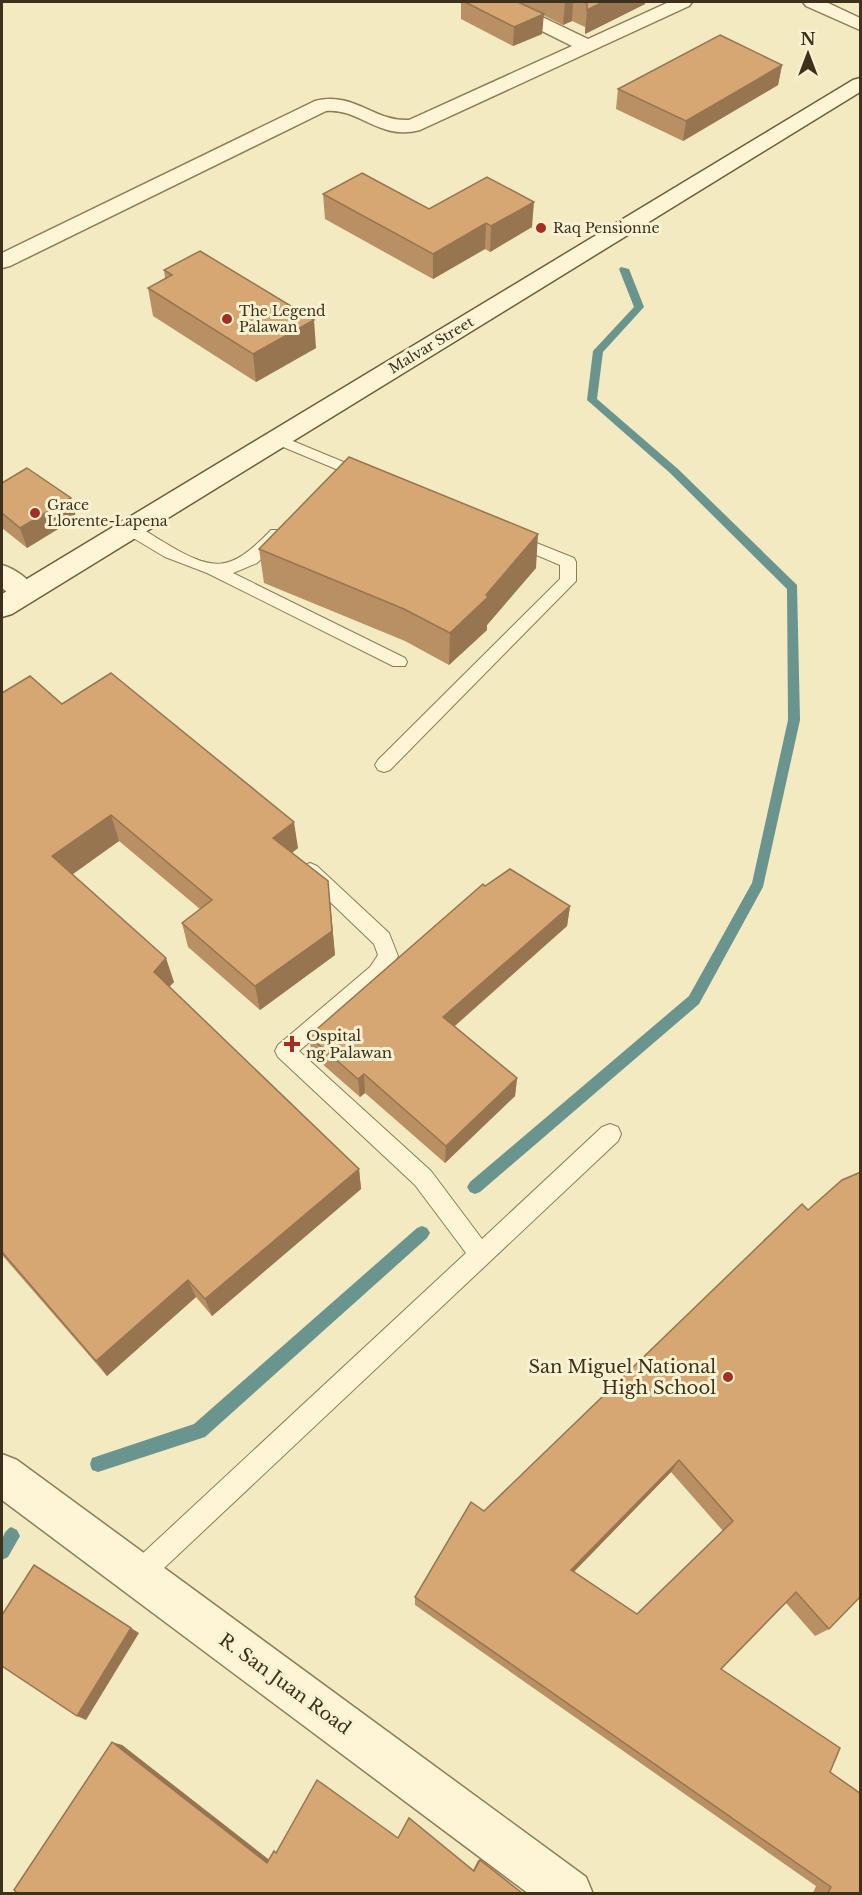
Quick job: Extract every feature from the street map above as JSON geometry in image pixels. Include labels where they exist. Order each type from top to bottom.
[{"type":"street","points":[[498,2],[586,45]]},
{"type":"street","points":[[5,255],[322,105],[344,103],[391,128],[412,126],[683,2]]},
{"type":"street","points":[[812,2],[861,25]]},
{"type":"street","name":"Malvar Street","points":[[2,607],[861,84]]},
{"type":"street","points":[[2,574],[24,592]]},
{"type":"street","name":"R. San Juan Road","points":[[2,1475],[569,1893]]},
{"type":"lane","points":[[276,439],[375,480]]},
{"type":"lane","points":[[214,571],[232,569],[248,562],[292,520]]},
{"type":"lane","points":[[129,528],[197,565],[214,571],[399,662]]},
{"type":"lane","points":[[384,765],[567,581],[568,562],[496,531]]},
{"type":"lane","points":[[299,861],[382,939],[388,956],[377,974],[285,1051],[423,1178],[481,1255]]},
{"type":"lane","points":[[137,1575],[610,1134]]},
{"type":"building","points":[[465,2],[518,2],[544,14],[514,27]]},
{"type":"building","points":[[584,2],[603,2],[587,10],[587,3]]},
{"type":"building","points":[[720,35],[782,65],[686,121],[618,89]]},
{"type":"building","points":[[362,173],[429,209],[487,177],[534,202],[491,226],[486,223],[433,254],[323,194]]},
{"type":"building","points":[[200,251],[314,320],[253,354],[148,288],[172,275],[164,270]]},
{"type":"building","points":[[349,457],[538,534],[486,595],[488,597],[450,633],[404,609],[259,549]]},
{"type":"building","points":[[27,468],[71,498],[20,528],[2,513],[2,483]]},
{"type":"building","points":[[111,673],[294,822],[273,838],[328,881],[332,931],[255,986],[182,923],[212,900],[111,815],[52,856],[166,958],[154,972],[359,1169],[205,1299],[188,1280],[96,1361],[2,1252],[2,693],[30,676],[62,704]]},
{"type":"building","points":[[510,869],[570,906],[443,1017],[517,1078],[446,1146],[364,1074],[358,1079],[309,1036],[483,884],[485,886]]},
{"type":"building","name":"San Miguel National High School","points":[[861,1172],[861,1596],[829,1629],[796,1592],[721,1669],[840,1748],[830,1772],[861,1794],[861,1893],[828,1893],[831,1887],[415,1597],[471,1502],[484,1511],[802,1204],[808,1210],[842,1180]],"holes":[[[679,1460],[733,1521],[637,1614],[571,1570]]]},
{"type":"building","points":[[34,1565],[131,1628],[77,1716],[2,1666],[2,1615]]},
{"type":"building","points":[[112,1742],[267,1863],[274,1851],[276,1853],[317,1780],[398,1838],[409,1818],[474,1871],[480,1860],[522,1893],[17,1893],[14,1890]]},
{"type":"waterway","points":[[475,1187],[694,1000],[758,883],[794,720],[793,588],[674,471],[592,400],[598,351],[639,307],[624,269]]},
{"type":"waterway","points":[[98,1464],[199,1431],[422,1233]]},
{"type":"waterway","points":[[2,1551],[11,1536]]},
{"type":"place","name":"Raq Pensionne","points":[[541,228]]},
{"type":"place","name":"The Legend Palawan","points":[[227,319]]},
{"type":"place","name":"Grace Llorente-Lapena","points":[[35,513]]},
{"type":"place","name":"Ospital ng Palawan","points":[[292,1044]]},
{"type":"place","name":"San Miguel National High School","points":[[728,1377]]}]
